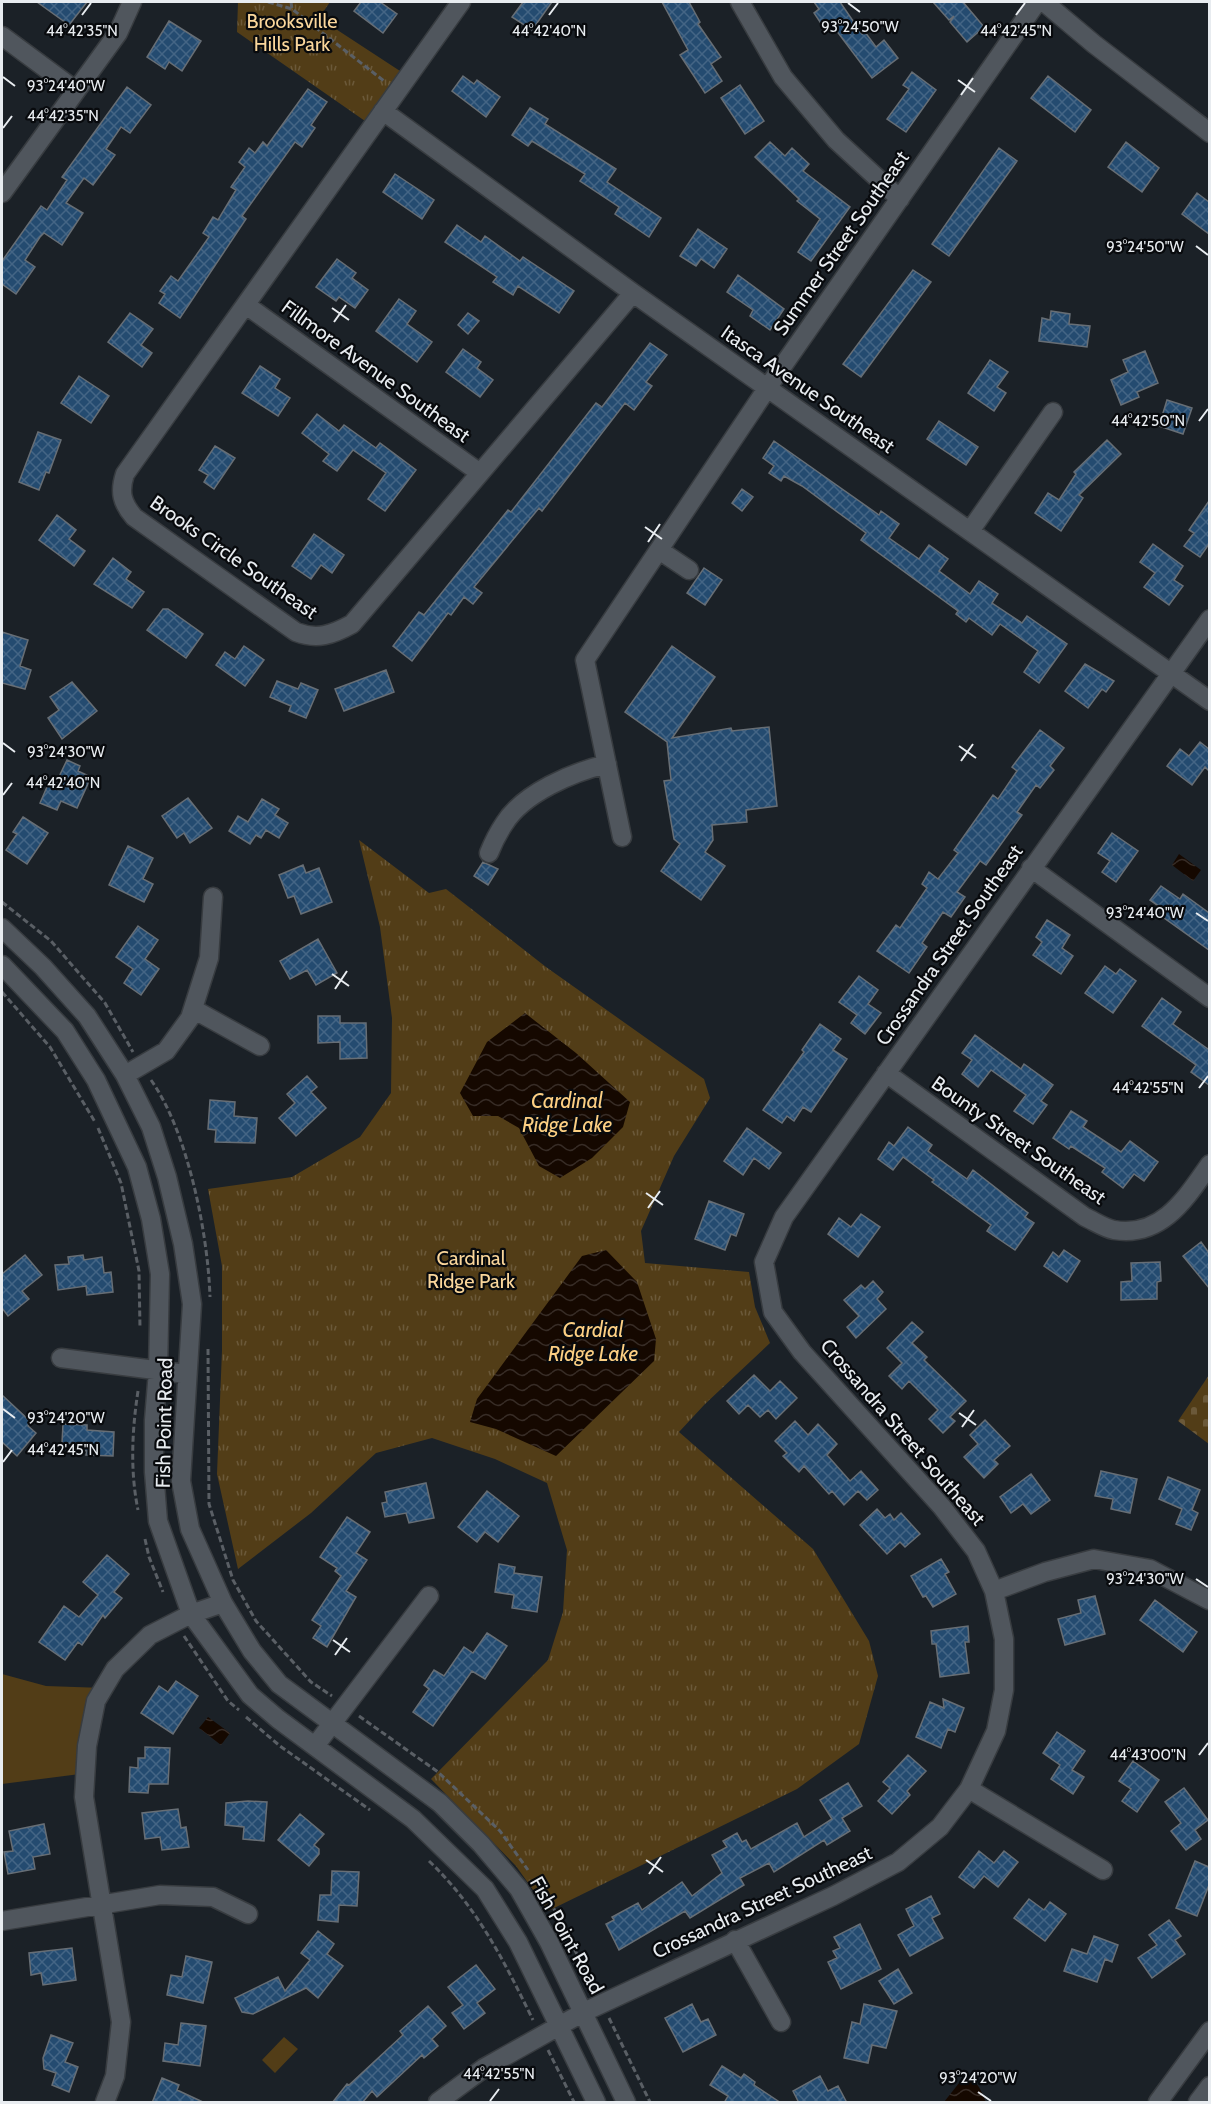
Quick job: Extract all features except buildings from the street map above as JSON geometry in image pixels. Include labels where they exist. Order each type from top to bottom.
[{"type":"street","points":[[2,193],[118,33],[132,2]]},
{"type":"street","name":"Brooks Circle Southeast","points":[[461,2],[125,474],[121,486],[121,498],[134,517],[296,632],[309,637],[331,635],[352,624],[633,293]]},
{"type":"street","points":[[740,2],[783,77],[836,140],[900,199]]},
{"type":"street","name":"Summer Street Southeast","points":[[622,837],[585,660],[768,387],[1037,2]]},
{"type":"street","points":[[1044,2],[1094,44],[1209,133]]},
{"type":"street","points":[[2,36],[75,90]]},
{"type":"street","name":"Itasca Avenue Southeast","points":[[383,111],[633,293],[1209,701]]},
{"type":"street","name":"Fillmore Avenue Southeast","points":[[246,305],[480,473]]},
{"type":"street","points":[[970,531],[1053,412]]},
{"type":"street","points":[[659,550],[689,570]]},
{"type":"street","name":"Crossandra Street Southeast","points":[[438,2103],[484,2068],[584,2012],[833,1896],[898,1862],[940,1827],[969,1789],[996,1731],[1004,1690],[1004,1639],[994,1591],[976,1551],[942,1507],[802,1352],[773,1312],[764,1262],[784,1217],[1209,619]]},
{"type":"street","points":[[489,853],[505,822],[540,790],[579,770],[607,764]]},
{"type":"street","points":[[1031,868],[1209,998]]},
{"type":"street","points":[[133,1071],[166,1051],[190,1018],[210,958],[213,897]]},
{"type":"street","name":"Fish Point Road","points":[[2,928],[43,967],[133,1071],[167,1177],[183,1244],[192,1304],[181,1482],[190,1529],[224,1603],[252,1651],[279,1684],[440,1803],[481,1844],[519,1889],[584,2012],[626,2103]]},
{"type":"street","name":"Fish Point Road","points":[[2,965],[65,1031],[96,1080],[137,1167],[151,1219],[160,1274],[150,1369],[158,1521],[183,1618],[250,1695],[413,1819],[485,1889],[518,1942],[596,2103]]},
{"type":"street","points":[[193,1009],[260,1046]]},
{"type":"street","name":"Bounty Street Southeast","points":[[886,1073],[1085,1217],[1112,1230],[1140,1232],[1159,1222],[1181,1205],[1209,1164]]},
{"type":"street","points":[[61,1358],[186,1374]]},
{"type":"street","points":[[994,1591],[1044,1572],[1094,1559],[1150,1569],[1209,1600]]},
{"type":"street","points":[[315,1746],[429,1596]]},
{"type":"street","points":[[105,2103],[115,2076],[121,2022],[100,1906],[84,1797],[87,1746],[96,1701],[122,1662],[150,1635],[183,1618],[224,1603]]},
{"type":"street","points":[[969,1789],[1103,1870]]},
{"type":"street","points":[[2,1921],[160,1895],[213,1897],[248,1914]]},
{"type":"street","points":[[735,1940],[782,2022]]},
{"type":"street","points":[[1158,2103],[1209,2031]]},
{"type":"street","points":[[1198,2103],[1209,2086]]},
{"type":"path","points":[[268,2],[292,9],[397,92]]},
{"type":"path","points":[[291,2],[292,9]]},
{"type":"path","points":[[2,902],[51,941],[105,1003],[133,1071],[154,1083],[178,1135],[198,1202],[209,1305]]},
{"type":"path","points":[[2,992],[50,1047],[96,1123],[121,1183],[139,1271],[140,1336]]},
{"type":"path","points":[[208,1338],[209,1504],[234,1580],[264,1629],[311,1682],[438,1772],[500,1831],[531,1875]]},
{"type":"path","points":[[138,1510],[134,1487],[133,1423],[150,1369]]},
{"type":"path","points":[[144,1533],[148,1557],[228,1701],[280,1746],[371,1812]]},
{"type":"path","points":[[423,1855],[455,1886],[494,1942],[574,2103]]},
{"type":"path","points":[[537,1884],[550,1901],[650,2103]]},
{"type":"green space","name":"Brooksville Hills Park","points":[[238,2],[330,2],[319,18],[400,71],[365,121],[237,32]]},
{"type":"green space","name":"Cardinal Ridge Park","points":[[359,840],[429,893],[446,889],[546,967],[704,1079],[710,1098],[674,1156],[641,1231],[645,1263],[749,1272],[755,1307],[770,1343],[705,1404],[679,1432],[813,1549],[869,1641],[878,1676],[859,1744],[797,1789],[548,1911],[516,1866],[431,1779],[548,1660],[563,1612],[567,1550],[547,1483],[495,1459],[432,1438],[376,1453],[311,1513],[238,1569],[217,1474],[222,1351],[222,1266],[208,1189],[292,1177],[360,1137],[391,1093],[392,1018],[380,927]]},
{"type":"green space","points":[[1209,1375],[1210,1444],[1178,1421]]},
{"type":"green space","points":[[2,1674],[46,1686],[104,1688],[80,1774],[2,1784]]},
{"type":"green space","points":[[284,2037],[298,2049],[275,2073],[262,2060]]},
{"type":"water","points":[[1179,854],[1201,870],[1193,881],[1172,865]]},
{"type":"water","name":"Cardinal Ridge Lake","points":[[525,1013],[576,1053],[630,1102],[623,1127],[592,1158],[560,1178],[539,1166],[519,1128],[498,1116],[473,1116],[460,1093],[487,1042]]},
{"type":"water","name":"Cardial Ridge Lake","points":[[606,1250],[637,1282],[656,1339],[654,1361],[556,1456],[496,1429],[470,1422],[477,1399],[582,1256]]},
{"type":"water","points":[[208,1717],[230,1733],[221,1745],[199,1728]]},
{"type":"water","points":[[963,2078],[975,2082],[986,2102],[944,2102]]}]
